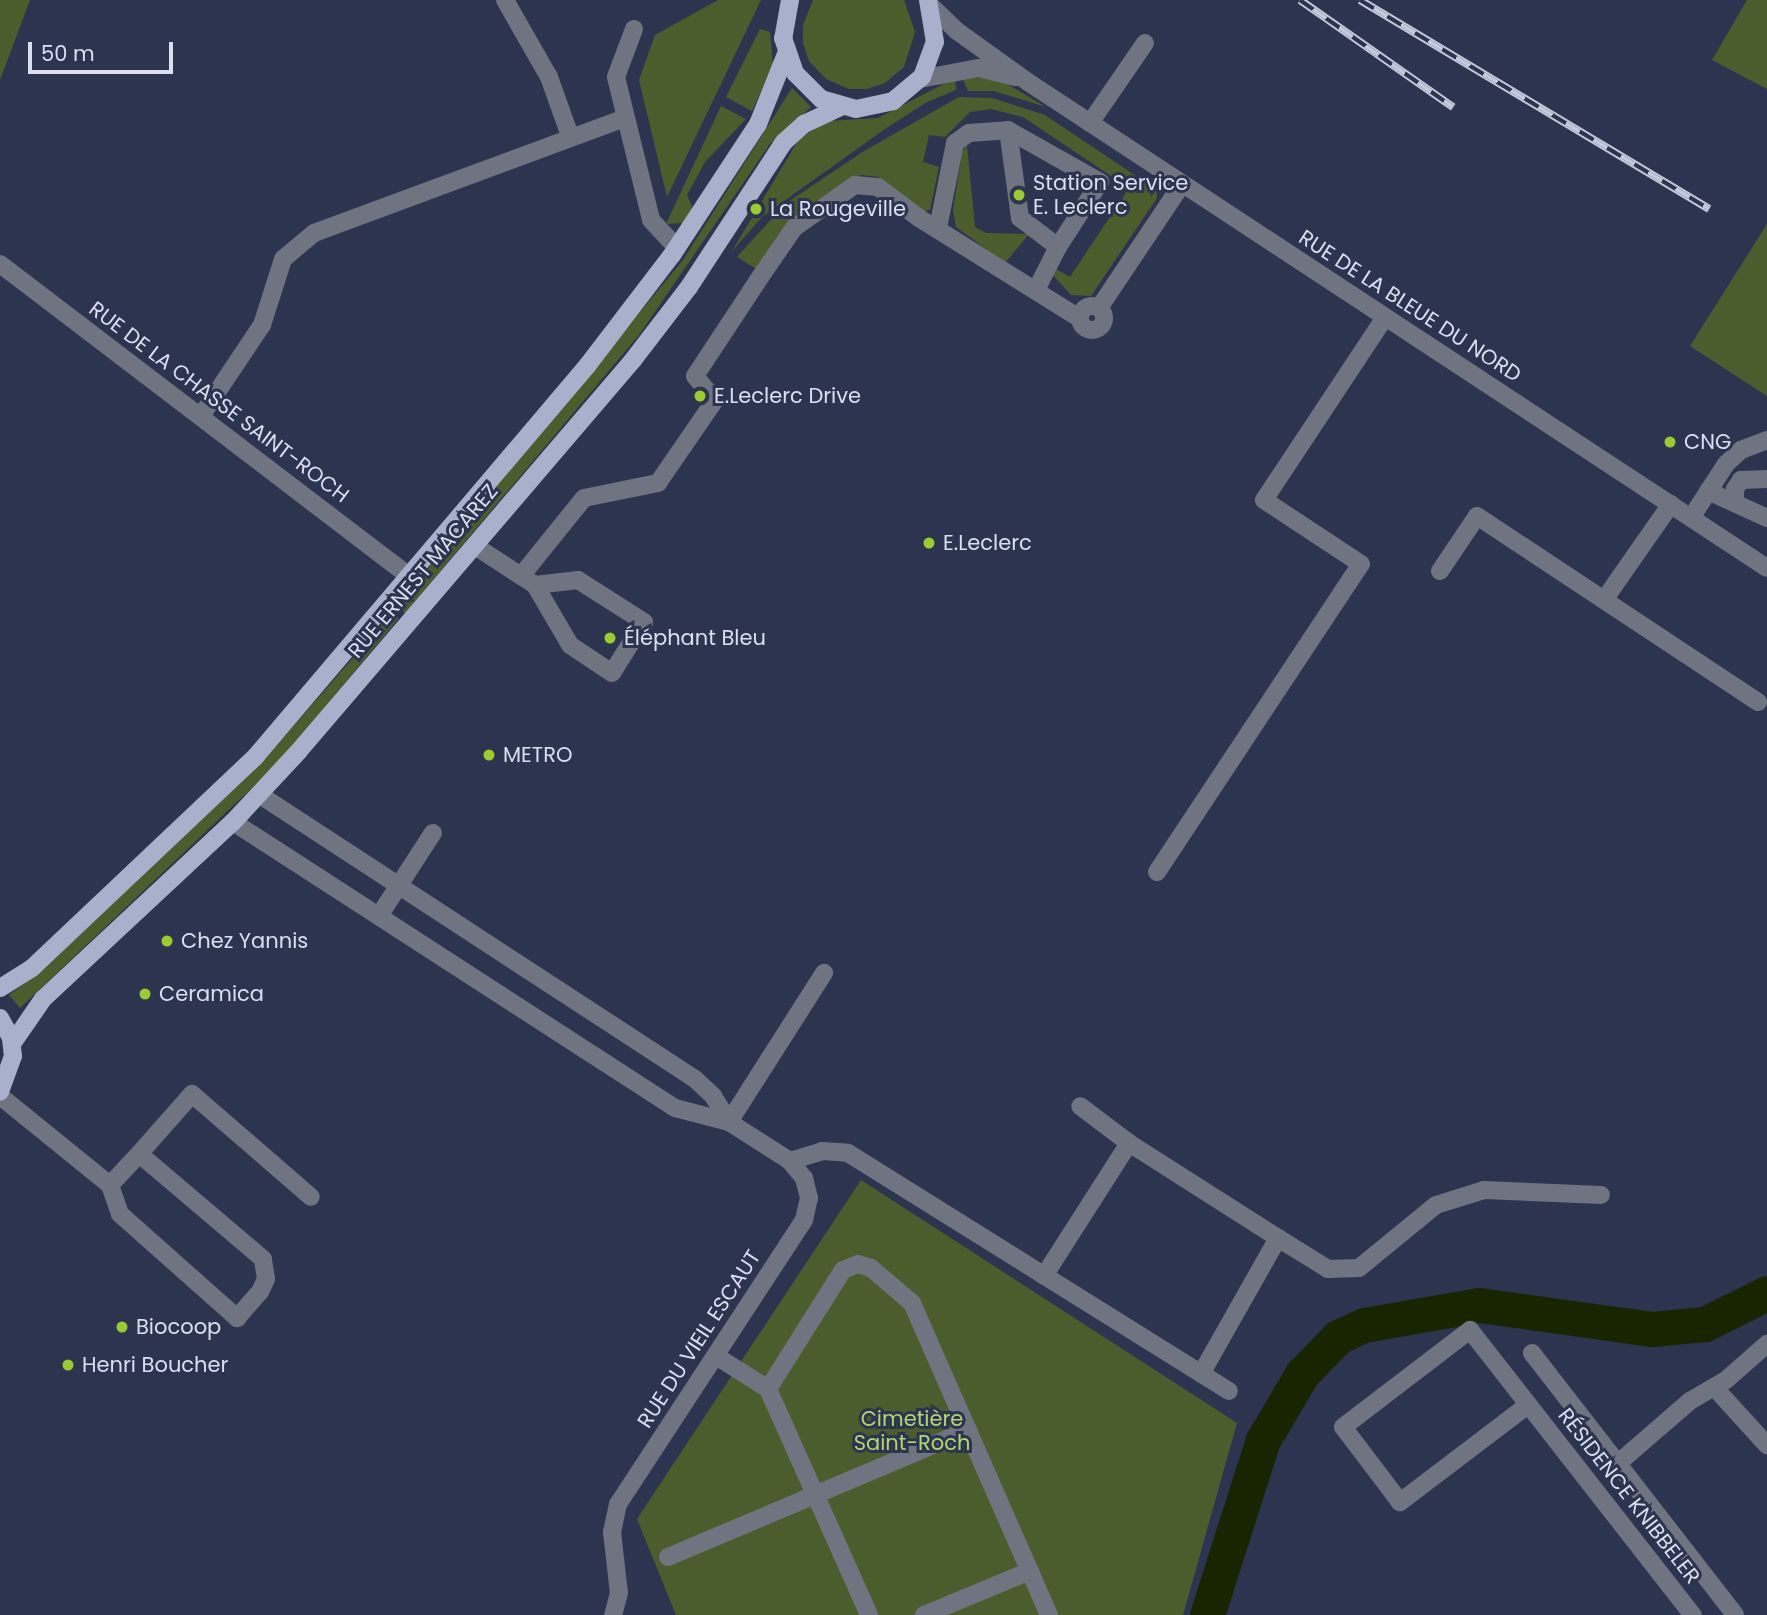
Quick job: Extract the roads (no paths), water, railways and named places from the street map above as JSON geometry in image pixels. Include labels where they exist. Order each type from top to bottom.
[{"type":"main road","name":"RUE ERNEST MACAREZ","points":[[790,0],[783,27],[786,54],[804,86],[840,107]]},
{"type":"main road","points":[[920,79],[935,42],[929,2]]},
{"type":"main road","name":"RUE ERNEST MACAREZ","points":[[0,988],[32,968],[223,790],[593,359],[677,248],[758,124],[786,54]]},
{"type":"main road","name":"RUE ERNEST MACAREZ","points":[[0,1094],[12,1068],[12,1044],[54,988],[260,795],[475,546],[655,331],[784,142],[804,124],[840,107],[883,105],[920,79]]},
{"type":"main road","points":[[0,1018],[12,1044]]},
{"type":"street","points":[[505,0],[549,77],[570,136]]},
{"type":"street","name":"RUE DE LA BLEUE DU NORD","points":[[929,2],[957,31],[1028,82],[1767,568]]},
{"type":"street","points":[[634,29],[616,77],[651,220],[677,248]]},
{"type":"street","points":[[1090,123],[1145,43]]},
{"type":"street","name":"RUE DE LA BLEUE DU NORD","points":[[920,79],[979,68],[1028,82]]},
{"type":"street","points":[[201,416],[262,325],[282,259],[314,233],[570,136],[625,118]]},
{"type":"street","points":[[938,228],[955,142],[970,132],[1007,130],[1100,182],[1058,247],[1036,290]]},
{"type":"street","points":[[1007,130],[1020,218],[1058,247]]},
{"type":"street","points":[[528,581],[584,498],[658,483],[715,400],[695,376],[801,222],[866,183],[1079,318],[1086,307],[1099,308],[1182,184]]},
{"type":"street","name":"RUE DE LA CHASSE SAINT-ROCH","points":[[0,264],[409,576]]},
{"type":"street","points":[[1157,872],[1361,564],[1264,500],[1385,317]]},
{"type":"street","points":[[1691,518],[1708,491],[1741,450],[1767,440]]},
{"type":"street","points":[[1735,503],[1735,489],[1741,480],[1767,479]]},
{"type":"street","points":[[1708,491],[1767,518]]},
{"type":"street","points":[[1604,600],[1671,504]]},
{"type":"street","points":[[1440,571],[1476,516],[1758,702]]},
{"type":"street","points":[[475,546],[528,581],[570,645],[612,673],[644,622],[578,580],[528,581]]},
{"type":"street","name":"RUE DU VIEIL ESCAUT","points":[[260,795],[695,1079],[713,1096],[729,1122]]},
{"type":"street","name":"RUE DU VIEIL ESCAUT","points":[[233,822],[675,1108],[729,1122],[790,1161],[807,1185],[807,1213],[615,1511],[612,1532],[619,1593],[613,1615]]},
{"type":"street","points":[[379,916],[433,833]]},
{"type":"street","points":[[729,1122],[824,973]]},
{"type":"street","points":[[0,1094],[110,1185],[120,1214],[237,1318],[264,1284],[262,1259],[139,1154]]},
{"type":"street","points":[[110,1185],[192,1094],[311,1197]]},
{"type":"street","points":[[1080,1106],[1129,1143],[1328,1269],[1359,1268],[1436,1205],[1484,1190],[1601,1195]]},
{"type":"street","points":[[1044,1276],[1129,1143]]},
{"type":"street","points":[[790,1161],[822,1151],[848,1153],[1229,1391]]},
{"type":"street","points":[[1201,1374],[1278,1238]]},
{"type":"street","points":[[768,1389],[843,1270],[858,1264],[871,1268],[912,1303],[1049,1615]]},
{"type":"street","name":"RÉSIDENCE KNIBBELER","points":[[1528,1405],[1401,1502],[1343,1427],[1470,1329],[1693,1615]]},
{"type":"street","points":[[1616,1465],[1690,1401],[1714,1387],[1767,1344]]},
{"type":"street","points":[[1532,1353],[1616,1465],[1735,1615]]},
{"type":"street","points":[[716,1356],[768,1389],[817,1493],[869,1615]]},
{"type":"street","points":[[1714,1387],[1767,1444]]},
{"type":"street","points":[[668,1557],[968,1430]]},
{"type":"street","points":[[924,1615],[1030,1571]]},
{"type":"waterway","points":[[1207,1615],[1263,1440],[1302,1374],[1338,1337],[1364,1325],[1479,1305],[1652,1329],[1705,1324],[1767,1293]]},
{"type":"railway","points":[[1300,0],[1453,107]]},
{"type":"railway","points":[[1360,0],[1709,209]]},
{"type":"place","name":"Station Service E. Leclerc","points":[[1019,195]]},
{"type":"place","name":"La Rougeville","points":[[756,209]]},
{"type":"place","name":"E.Leclerc Drive","points":[[700,396]]},
{"type":"place","name":"CNG","points":[[1670,442]]},
{"type":"place","name":"E.Leclerc","points":[[929,543]]},
{"type":"place","name":"Éléphant Bleu","points":[[610,638]]},
{"type":"place","name":"METRO","points":[[489,755]]},
{"type":"place","name":"Chez Yannis","points":[[167,941]]},
{"type":"place","name":"Ceramica","points":[[145,994]]},
{"type":"place","name":"Biocoop","points":[[122,1327]]},
{"type":"place","name":"Henri Boucher","points":[[68,1365]]},
{"type":"park label","name":"Cimetière Saint-Roch","points":[[912,1431]]}]
